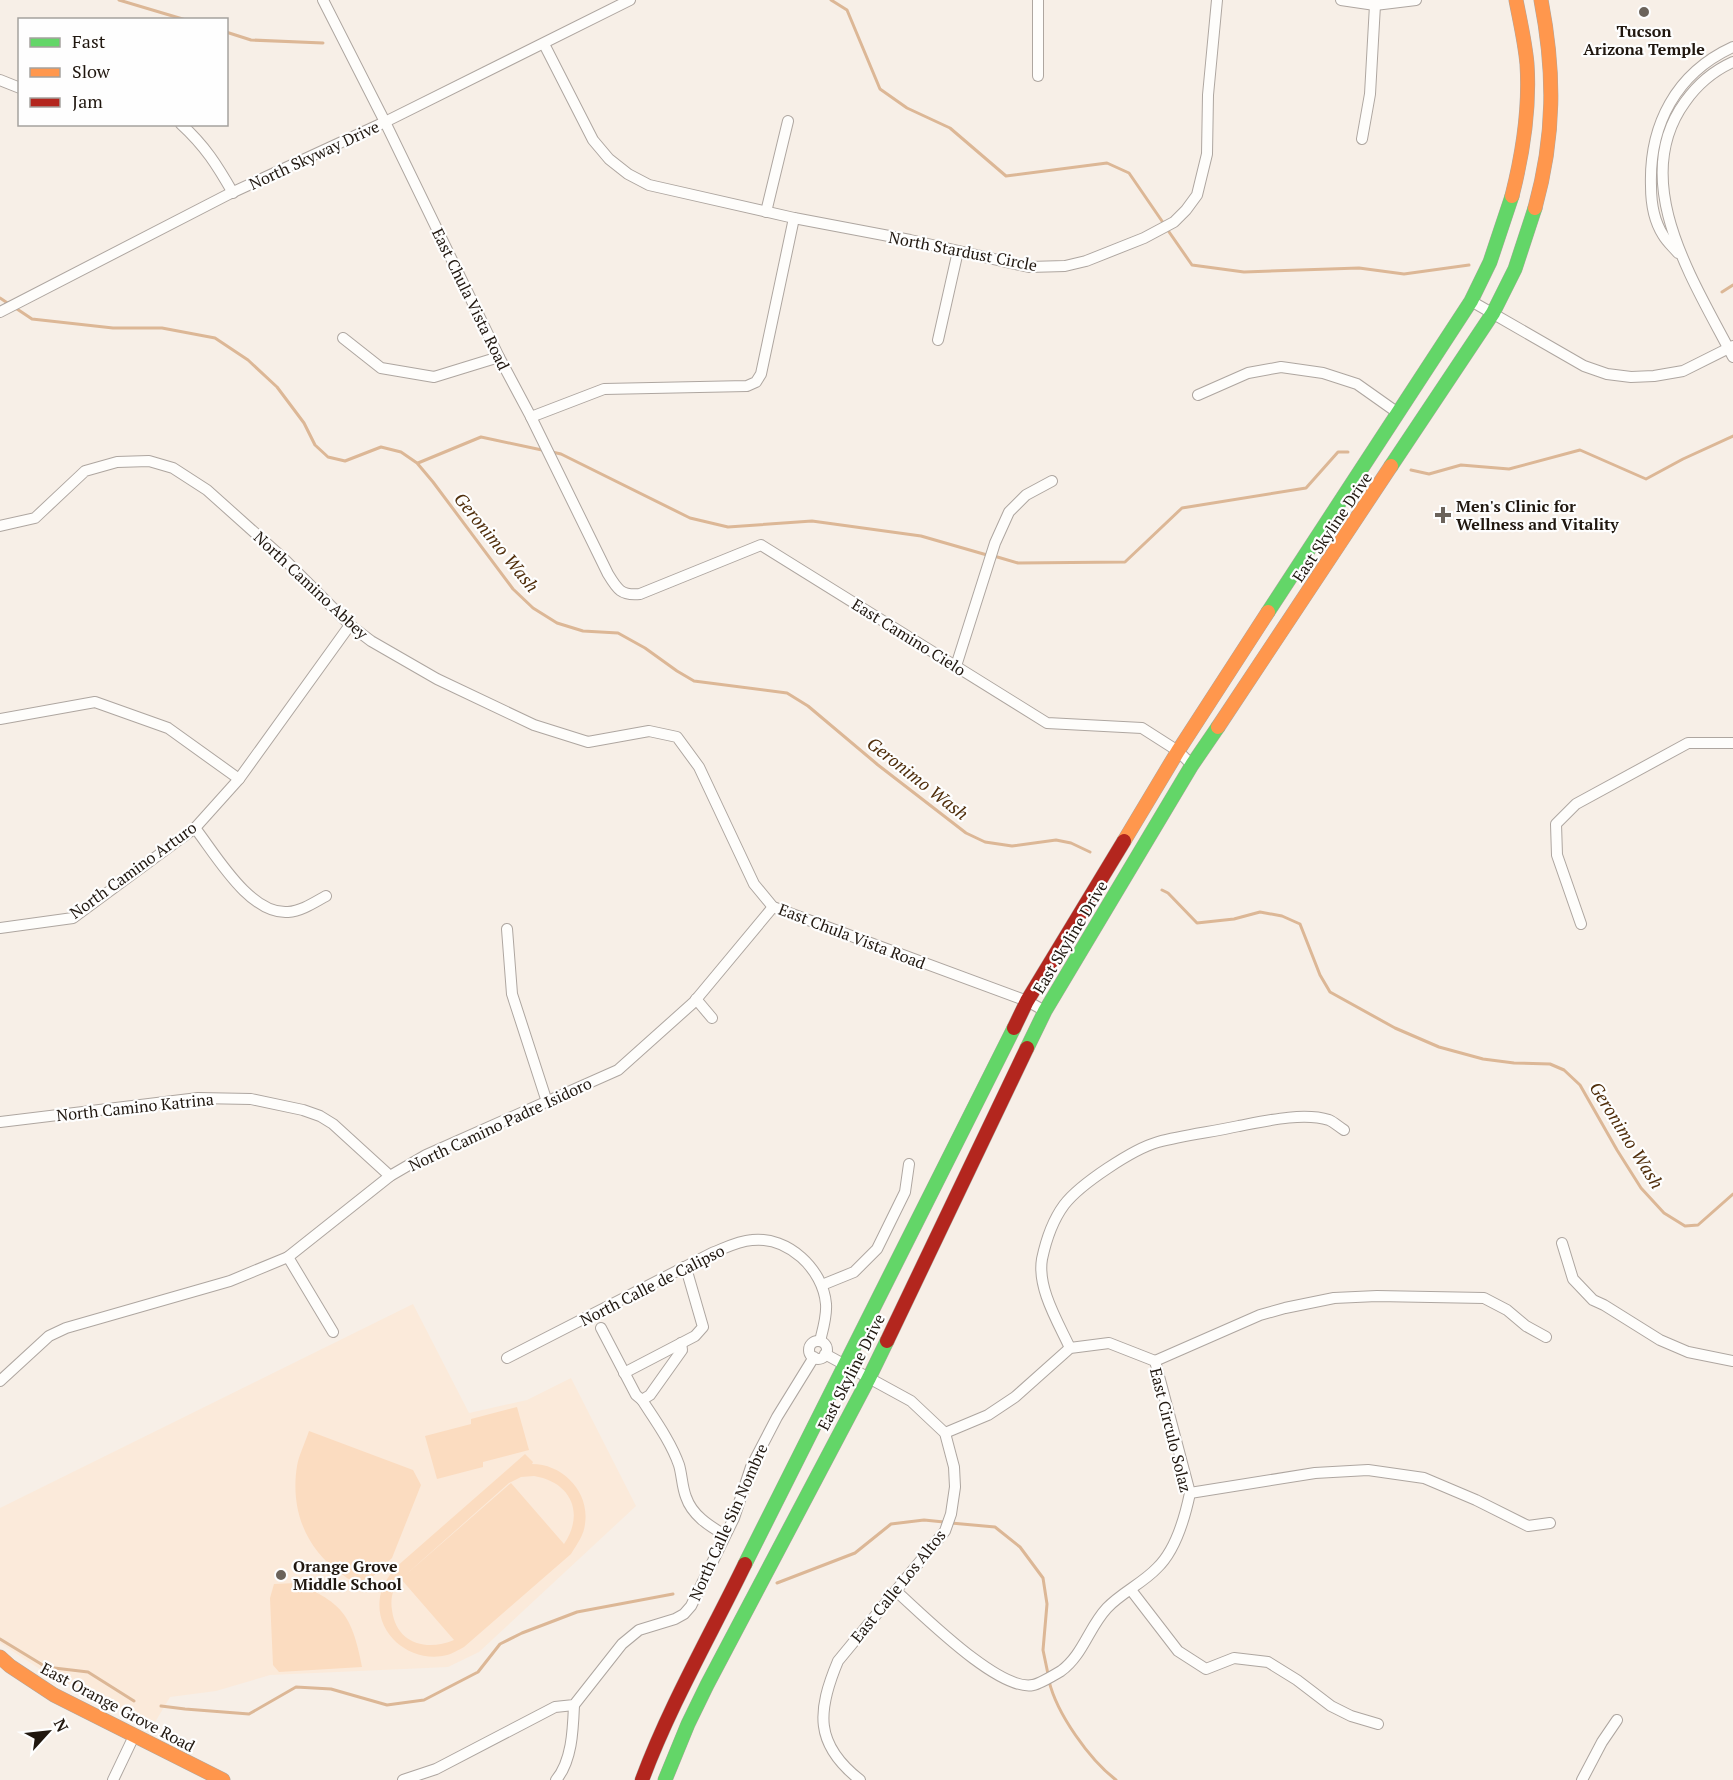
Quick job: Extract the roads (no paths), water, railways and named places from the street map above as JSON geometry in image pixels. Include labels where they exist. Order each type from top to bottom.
[{"type":"main road","name":"East Skyline Drive","points":[[642,1780],[663,1726],[1027,1001],[1178,751],[1471,301],[1486,272],[1510,205],[1523,148],[1527,103],[1527,63],[1516,0]]},
{"type":"main road","name":"East Skyline Drive","points":[[665,1780],[707,1685],[869,1378],[1046,1011],[1192,765],[1493,313],[1517,265],[1533,213],[1549,142],[1552,92],[1547,33],[1541,0]]},
{"type":"main road","name":"East Orange Grove Road","points":[[0,1658],[54,1695],[223,1780]]},
{"type":"street","name":"East Chula Vista Road","points":[[323,0],[385,122],[498,357],[531,417],[608,574],[614,584],[626,594]]},
{"type":"street","name":"North Skyway Drive","points":[[0,312],[233,193],[385,122],[630,0]]},
{"type":"street","points":[[1038,0],[1038,76]]},
{"type":"street","name":"North Stardust Circle","points":[[544,44],[593,140],[609,159],[628,174],[649,185],[1029,267],[1065,266],[1086,261],[1135,242],[1174,222],[1197,195],[1207,154],[1208,94],[1217,0]]},
{"type":"street","points":[[1341,0],[1375,5],[1416,0]]},
{"type":"street","points":[[1362,139],[1370,94],[1375,5]]},
{"type":"street","points":[[1681,255],[1663,236],[1651,202],[1652,150],[1655,136],[1669,104],[1680,88],[1694,73],[1719,54],[1733,47]]},
{"type":"street","points":[[1471,301],[1584,366],[1607,374],[1631,377],[1683,371],[1732,350],[1681,255],[1664,200],[1662,177],[1667,136],[1673,119],[1690,94],[1703,81],[1733,62]]},
{"type":"street","points":[[0,80],[18,87]]},
{"type":"street","points":[[766,212],[788,121]]},
{"type":"street","points":[[183,126],[200,142],[218,166],[233,193]]},
{"type":"street","points":[[531,417],[604,389],[747,386],[756,382],[761,374],[794,218]]},
{"type":"street","points":[[938,340],[958,251]]},
{"type":"street","points":[[343,338],[381,368],[434,377],[498,357]]},
{"type":"street","points":[[1198,395],[1248,373],[1281,367],[1323,373],[1357,384],[1398,413]]},
{"type":"street","name":"North Camino Abbey","points":[[0,526],[35,518],[85,471],[117,462],[149,461],[173,468],[207,490],[283,558],[350,626],[437,679],[534,725],[588,742],[649,731],[677,737]]},
{"type":"street","points":[[956,666],[995,543],[1009,512],[1026,495],[1052,481]]},
{"type":"street","name":"East Camino Cielo","points":[[626,594],[640,594],[761,545],[1047,723],[1142,728],[1178,751],[1192,765]]},
{"type":"street","name":"North Camino Arturo","points":[[0,928],[73,918],[195,828],[239,779],[350,626]]},
{"type":"street","points":[[0,719],[95,702],[168,728],[239,779]]},
{"type":"street","name":"East Chula Vista Road","points":[[677,737],[699,766],[754,884],[773,907],[1027,1001],[1046,1011]]},
{"type":"street","points":[[1581,924],[1557,855],[1556,824],[1576,804],[1688,743],[1733,743]]},
{"type":"street","points":[[195,828],[245,894],[267,908],[279,912],[299,910],[327,896]]},
{"type":"street","name":"North Camino Padre Isidoro","points":[[0,1381],[48,1336],[66,1328],[230,1281],[288,1257],[390,1176],[426,1155],[618,1070],[696,999],[773,907]]},
{"type":"street","points":[[507,929],[512,994],[547,1102]]},
{"type":"street","points":[[696,999],[712,1018]]},
{"type":"street","name":"North Camino Katrina","points":[[0,1122],[198,1098],[251,1099],[320,1116],[333,1124],[390,1176]]},
{"type":"street","points":[[825,1354],[911,1401],[945,1433],[988,1415],[1015,1397],[1070,1348],[1042,1285],[1042,1260],[1050,1230],[1065,1204],[1087,1183],[1130,1154],[1157,1142],[1290,1118],[1318,1118],[1331,1121],[1344,1130]]},
{"type":"street","points":[[822,1285],[854,1272],[877,1249],[906,1192],[909,1164]]},
{"type":"street","name":"North Calle de Calipso","points":[[507,1358],[684,1267],[736,1243],[766,1240],[783,1245],[804,1259],[816,1273],[822,1285]]},
{"type":"street","points":[[1562,1243],[1573,1279],[1593,1300],[1660,1340],[1688,1352],[1733,1361]]},
{"type":"street","points":[[288,1257],[333,1332]]},
{"type":"street","points":[[624,1373],[695,1336],[702,1327],[684,1267]]},
{"type":"street","name":"North Calle Sin Nombre","points":[[574,1705],[627,1639],[639,1630],[667,1622],[684,1614],[700,1591],[734,1518],[751,1467],[777,1417],[814,1357],[810,1353],[811,1345],[815,1341],[820,1341],[825,1317],[826,1304],[822,1285]]},
{"type":"street","points":[[1155,1361],[1260,1315],[1334,1298],[1377,1296],[1484,1298],[1507,1310],[1526,1326],[1546,1337]]},
{"type":"street","points":[[601,1328],[636,1395],[642,1400],[670,1446],[679,1465],[686,1497],[692,1509],[700,1519],[725,1535]]},
{"type":"street","points":[[814,1357],[821,1358],[825,1354],[826,1346],[820,1341]]},
{"type":"street","points":[[642,1400],[651,1395],[676,1359],[682,1350],[681,1343]]},
{"type":"street","name":"East Circulo Solaz","points":[[896,1591],[981,1665],[1011,1683],[1033,1686],[1061,1671],[1075,1658],[1107,1608],[1158,1567],[1173,1544],[1186,1511],[1190,1493],[1155,1361],[1109,1343],[1070,1348]]},
{"type":"street","name":"East Calle Los Altos","points":[[860,1780],[832,1751],[824,1730],[823,1712],[828,1684],[838,1660],[945,1531],[951,1514],[955,1487],[954,1467],[945,1433]]},
{"type":"street","points":[[1190,1493],[1315,1473],[1368,1470],[1424,1478],[1476,1500],[1528,1526],[1550,1523]]},
{"type":"street","points":[[1131,1590],[1178,1651],[1206,1669],[1233,1658],[1268,1662],[1297,1680],[1331,1706],[1351,1716],[1378,1724]]},
{"type":"street","points":[[403,1780],[453,1761],[555,1707],[574,1705],[568,1760],[556,1780]]},
{"type":"street","points":[[1582,1780],[1602,1742],[1617,1720]]},
{"type":"street","points":[[114,1780],[134,1736]]},
{"type":"waterway","points":[[119,0],[179,18]]},
{"type":"waterway","points":[[831,0],[847,10],[880,89],[907,108],[950,128],[1006,176],[1107,163],[1129,173],[1164,224]]},
{"type":"waterway","points":[[228,33],[251,40],[323,43]]},
{"type":"waterway","points":[[1167,229],[1192,265],[1244,272],[1359,268],[1404,274],[1469,265]]},
{"type":"waterway","points":[[1722,292],[1733,285]]},
{"type":"waterway","name":"Geronimo Wash","points":[[0,298],[9,304]]},
{"type":"waterway","name":"Geronimo Wash","points":[[14,307],[32,319],[113,328],[162,328],[215,338],[248,360],[277,387],[304,423],[315,445],[328,457],[345,461],[381,447],[401,452],[417,463],[513,589],[533,608],[557,623],[583,631],[618,633],[694,681],[787,693],[808,706],[878,765],[966,833],[985,842],[1012,846],[1056,840],[1071,843],[1090,852]]},
{"type":"waterway","points":[[1411,470],[1429,474],[1461,465],[1509,469],[1580,450],[1646,479],[1733,436]]},
{"type":"waterway","points":[[418,463],[481,437],[542,450]]},
{"type":"waterway","points":[[552,452],[561,454],[690,518],[728,527],[812,521],[921,536],[987,555]]},
{"type":"waterway","points":[[994,556],[1018,563],[1125,562],[1182,508],[1306,488],[1338,452],[1348,452]]},
{"type":"waterway","name":"Geronimo Wash","points":[[1162,890],[1168,893],[1197,923],[1234,919],[1260,912],[1282,916],[1300,924],[1320,975],[1330,992],[1395,1028],[1439,1047],[1483,1059],[1550,1064],[1564,1070],[1580,1085],[1641,1188],[1664,1213],[1685,1226],[1698,1225],[1733,1194]]},
{"type":"waterway","points":[[777,1583],[855,1553],[891,1524],[924,1520],[944,1522]]},
{"type":"waterway","points":[[951,1523],[995,1527],[1020,1547],[1043,1578],[1047,1604],[1043,1650],[1048,1674]]},
{"type":"waterway","points":[[161,1706],[249,1714],[296,1687],[331,1689],[387,1705],[424,1700],[478,1672],[500,1644],[522,1633],[577,1612],[673,1594]]},
{"type":"waterway","points":[[0,1639],[46,1667],[88,1672],[134,1701]]},
{"type":"waterway","points":[[1049,1681],[1059,1707],[1075,1735],[1095,1760],[1116,1780]]},
{"type":"place","name":"Tucson Arizona Temple","points":[[1644,12]]},
{"type":"place","name":"Men's Clinic for Wellness and Vitality","points":[[1443,515]]},
{"type":"place","name":"Orange Grove Middle School","points":[[281,1575]]}]
